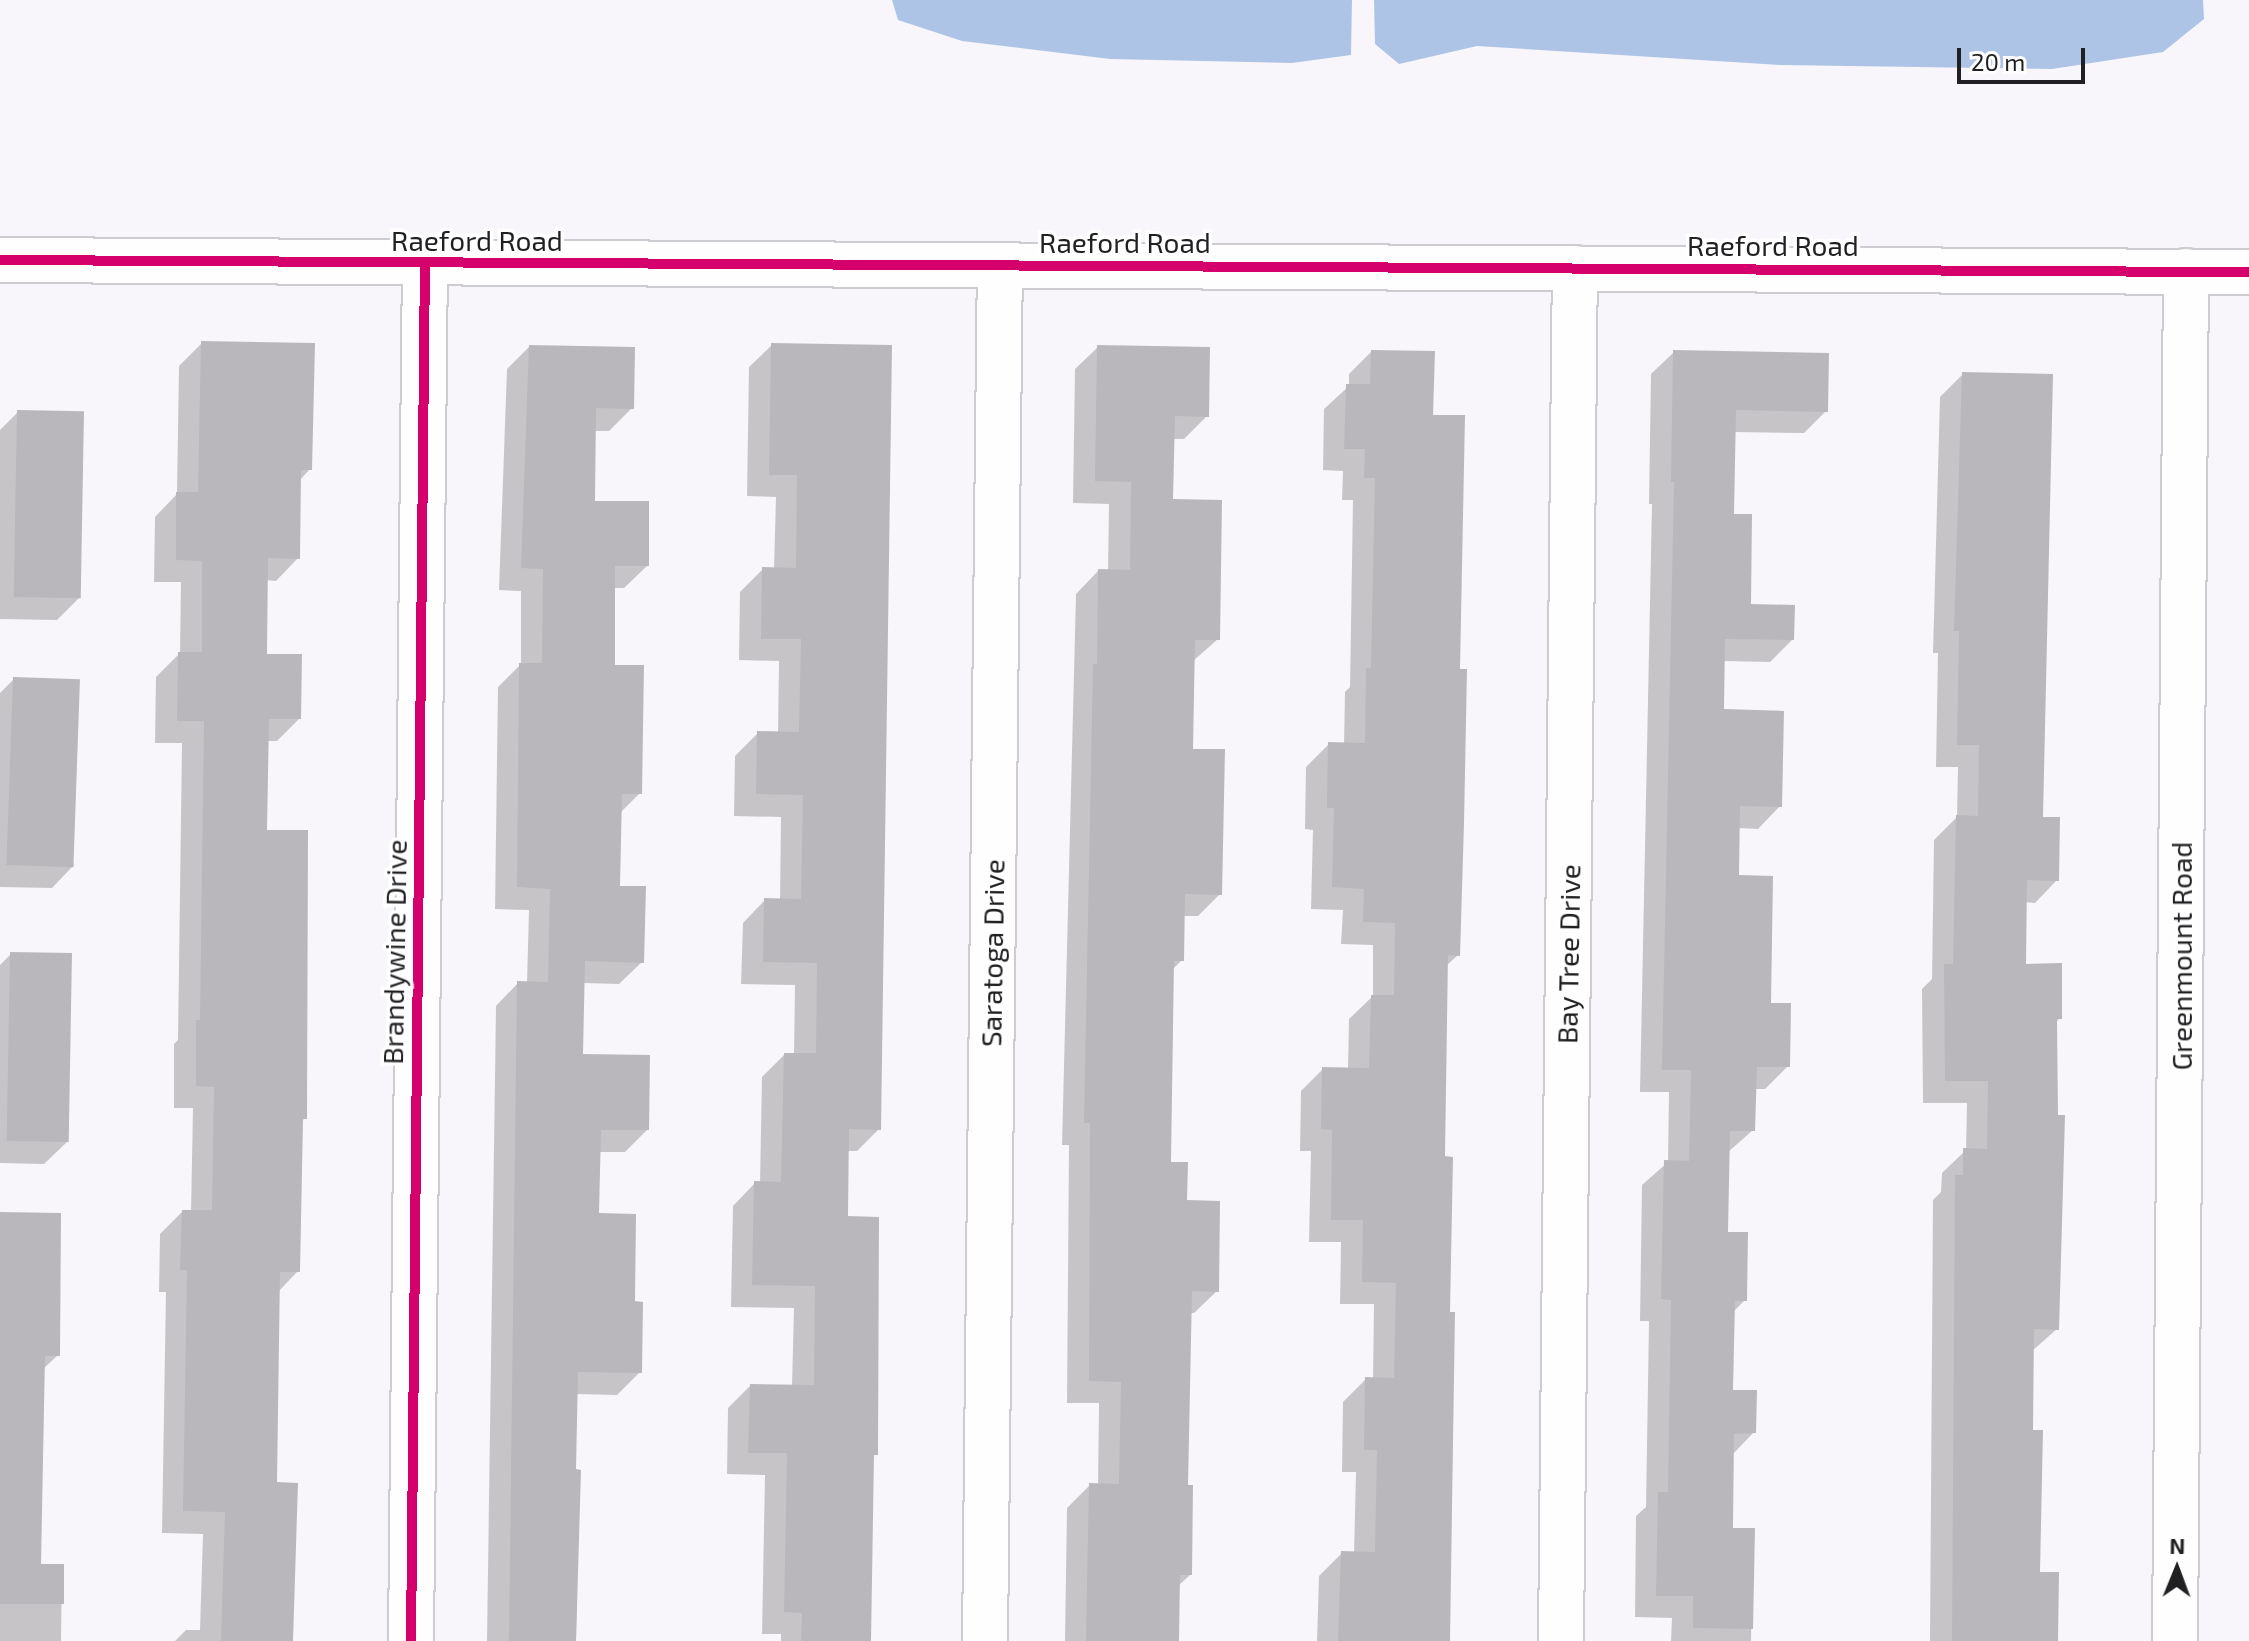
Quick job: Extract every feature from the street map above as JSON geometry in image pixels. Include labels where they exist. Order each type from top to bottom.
[{"type":"street","name":"Raeford Road","points":[[0,260],[2249,272]]},
{"type":"street","name":"Brandywine Drive","points":[[411,1641],[425,263]]},
{"type":"street","name":"Saratoga Drive","points":[[985,1641],[1000,265]]},
{"type":"street","name":"Bay Tree Drive","points":[[1561,1641],[1575,268]]},
{"type":"street","name":"Greenmount Road","points":[[2175,1641],[2186,271]]},
{"type":"water","points":[[892,0],[1352,0],[1351,55],[1292,63],[1110,59],[962,41],[898,20]]},
{"type":"water","points":[[1374,0],[2203,0],[2204,19],[2163,52],[2052,69],[1781,65],[1477,46],[1399,64],[1375,44]]},
{"type":"building","points":[[201,341],[315,343],[312,470],[301,470],[300,559],[268,558],[267,654],[302,654],[301,719],[269,719],[267,830],[308,830],[307,1119],[303,1119],[300,1272],[280,1272],[277,1482],[298,1483],[293,1641],[221,1641],[225,1512],[183,1511],[187,1270],[180,1270],[182,1210],[212,1210],[214,1087],[196,1086],[196,1020],[200,1020],[204,721],[177,721],[178,652],[202,652],[202,561],[176,560],[176,492],[198,492]]},
{"type":"building","points":[[771,343],[892,345],[881,1130],[849,1129],[848,1216],[879,1217],[878,1455],[874,1455],[871,1641],[801,1641],[802,1613],[784,1612],[787,1453],[748,1453],[750,1384],[814,1385],[815,1286],[752,1285],[754,1181],[781,1182],[784,1053],[816,1053],[817,963],[763,962],[764,898],[801,899],[803,795],[756,794],[757,731],[799,732],[801,639],[761,639],[762,567],[796,568],[797,475],[769,475]]},
{"type":"building","points":[[529,345],[635,347],[634,409],[596,408],[595,501],[649,501],[649,566],[615,566],[615,665],[644,665],[642,794],[622,794],[620,886],[646,886],[644,963],[585,961],[583,1054],[650,1055],[649,1130],[601,1130],[599,1213],[636,1214],[635,1301],[643,1302],[642,1373],[578,1372],[576,1469],[581,1470],[576,1641],[509,1641],[517,981],[548,982],[550,889],[517,887],[519,663],[542,663],[543,569],[521,568]]},
{"type":"building","points":[[1097,345],[1210,347],[1209,417],[1175,416],[1173,499],[1222,500],[1220,640],[1195,640],[1193,749],[1225,749],[1222,895],[1185,894],[1184,961],[1174,961],[1171,1162],[1188,1162],[1187,1200],[1220,1201],[1219,1292],[1192,1291],[1188,1485],[1193,1485],[1192,1575],[1180,1575],[1179,1641],[1086,1641],[1089,1483],[1119,1484],[1121,1382],[1089,1381],[1090,1123],[1084,1123],[1093,664],[1097,664],[1098,569],[1130,570],[1131,482],[1095,481]]},
{"type":"building","points":[[1371,350],[1435,351],[1433,415],[1465,415],[1460,669],[1467,669],[1464,823],[1460,956],[1448,955],[1445,1156],[1453,1157],[1450,1312],[1455,1312],[1450,1641],[1338,1641],[1341,1551],[1375,1552],[1377,1450],[1364,1450],[1365,1377],[1394,1378],[1396,1283],[1362,1282],[1363,1220],[1331,1220],[1332,1130],[1321,1129],[1322,1067],[1369,1068],[1371,995],[1394,995],[1395,923],[1363,922],[1364,889],[1332,887],[1334,808],[1327,808],[1328,742],[1365,743],[1366,668],[1371,668],[1375,478],[1364,478],[1365,449],[1344,449],[1346,384],[1370,384]]},
{"type":"building","points":[[1673,350],[1829,353],[1828,412],[1736,410],[1734,514],[1752,514],[1751,604],[1795,605],[1794,640],[1725,639],[1724,709],[1784,711],[1782,807],[1740,806],[1739,875],[1773,876],[1771,1003],[1791,1003],[1790,1067],[1757,1067],[1755,1131],[1730,1131],[1728,1232],[1748,1232],[1747,1301],[1735,1301],[1733,1390],[1757,1390],[1756,1433],[1734,1434],[1733,1528],[1755,1528],[1753,1629],[1693,1628],[1693,1596],[1656,1596],[1658,1492],[1668,1492],[1671,1300],[1661,1299],[1664,1160],[1689,1161],[1691,1070],[1662,1070],[1674,482],[1671,482]]},
{"type":"building","points":[[1962,372],[2053,374],[2043,817],[2060,817],[2059,881],[2027,880],[2026,964],[2062,963],[2062,1019],[2057,1019],[2058,1115],[2065,1115],[2059,1330],[2034,1329],[2033,1430],[2043,1430],[2040,1572],[2059,1572],[2058,1641],[1952,1641],[1955,1175],[1963,1175],[1963,1148],[1987,1149],[1988,1081],[1945,1081],[1944,964],[1953,964],[1956,815],[1978,816],[1979,745],[1957,745],[1959,631],[1954,631]]},
{"type":"building","points":[[17,410],[84,411],[81,598],[14,597]]},
{"type":"building","points":[[13,677],[80,679],[73,867],[6,865]]},
{"type":"building","points":[[10,952],[72,953],[69,1142],[7,1141]]},
{"type":"building","points":[[0,1212],[61,1213],[60,1356],[45,1356],[41,1564],[64,1564],[64,1604],[0,1604]]},
{"type":"cycle path","points":[[0,260],[2249,272]]},
{"type":"cycle path","points":[[411,1641],[425,263]]}]
